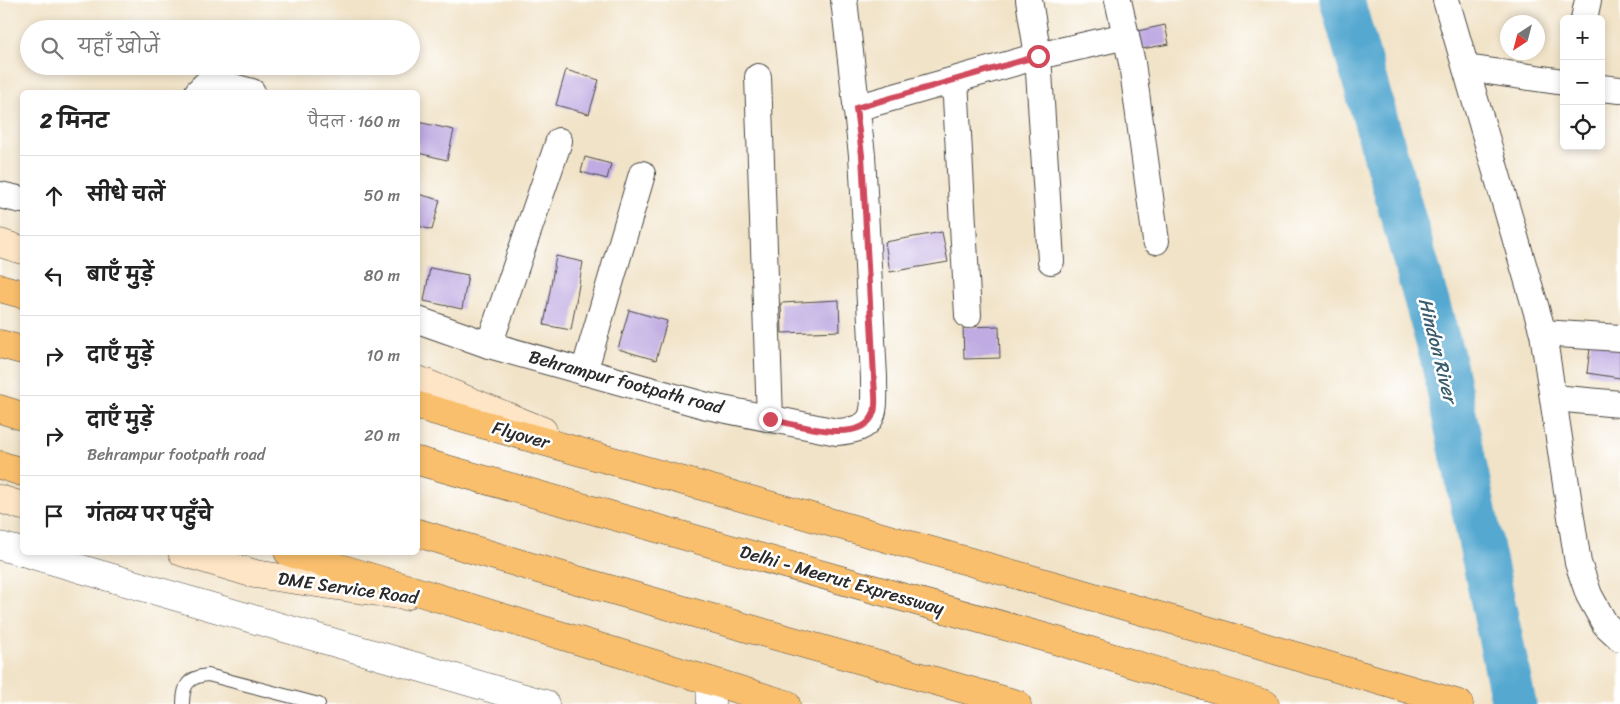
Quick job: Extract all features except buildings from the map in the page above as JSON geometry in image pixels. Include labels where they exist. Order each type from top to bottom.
[{"type":"highway","points":[[0,288],[20,293]]},
{"type":"highway","points":[[0,344],[20,349]]},
{"type":"highway","name":"Flyover","points":[[420,407],[1070,590],[1458,704]]},
{"type":"highway","points":[[0,409],[20,415]]},
{"type":"highway","name":"Delhi - Meerut Expressway","points":[[420,462],[1058,641],[1266,704]]},
{"type":"highway","points":[[0,465],[20,471]]},
{"type":"highway","points":[[420,534],[548,572],[1017,704]]},
{"type":"highway","points":[[298,555],[456,604],[710,692],[786,704]]},
{"type":"main road","points":[[0,243],[20,249]]},
{"type":"main road","points":[[420,381],[624,464]]},
{"type":"main road","points":[[0,499],[20,505]]},
{"type":"main road","name":"DME Service Road","points":[[192,555],[255,574],[456,604]]},
{"type":"street","points":[[844,0],[856,108],[1038,56],[1126,36]]},
{"type":"street","points":[[1028,0],[1038,56],[1051,261]]},
{"type":"street","points":[[1118,0],[1132,62],[1156,241]]},
{"type":"street","points":[[1446,0],[1543,333],[1578,563],[1589,595],[1605,624],[1620,638]]},
{"type":"street","points":[[1585,15],[1588,0]]},
{"type":"street","points":[[1466,68],[1560,81]]},
{"type":"street","points":[[758,77],[770,419]]},
{"type":"street","points":[[955,80],[968,315]]},
{"type":"street","points":[[200,90],[206,84],[215,82],[245,90]]},
{"type":"street","points":[[1605,88],[1620,90]]},
{"type":"street","name":"Behrampur footpath road","points":[[420,321],[489,344],[707,406],[837,432],[851,431],[862,427],[870,421],[874,412],[874,377],[862,165],[856,108]]},
{"type":"street","points":[[489,344],[559,141]]},
{"type":"street","points":[[584,372],[642,174]]},
{"type":"street","points":[[0,195],[20,200]]},
{"type":"street","points":[[1543,333],[1620,338]]},
{"type":"street","points":[[1554,398],[1620,404]]},
{"type":"street","points":[[0,546],[20,551]]},
{"type":"street","points":[[33,555],[545,704]]},
{"type":"lane","points":[[183,704],[184,692],[192,678],[208,675],[319,704]]},
{"type":"waterway","name":"Hindon River","points":[[1342,0],[1442,356],[1514,704]]},
{"type":"route","points":[[770,419],[837,432],[851,431],[862,427],[870,421],[874,412],[874,377],[862,155],[856,108],[1038,56]]}]
